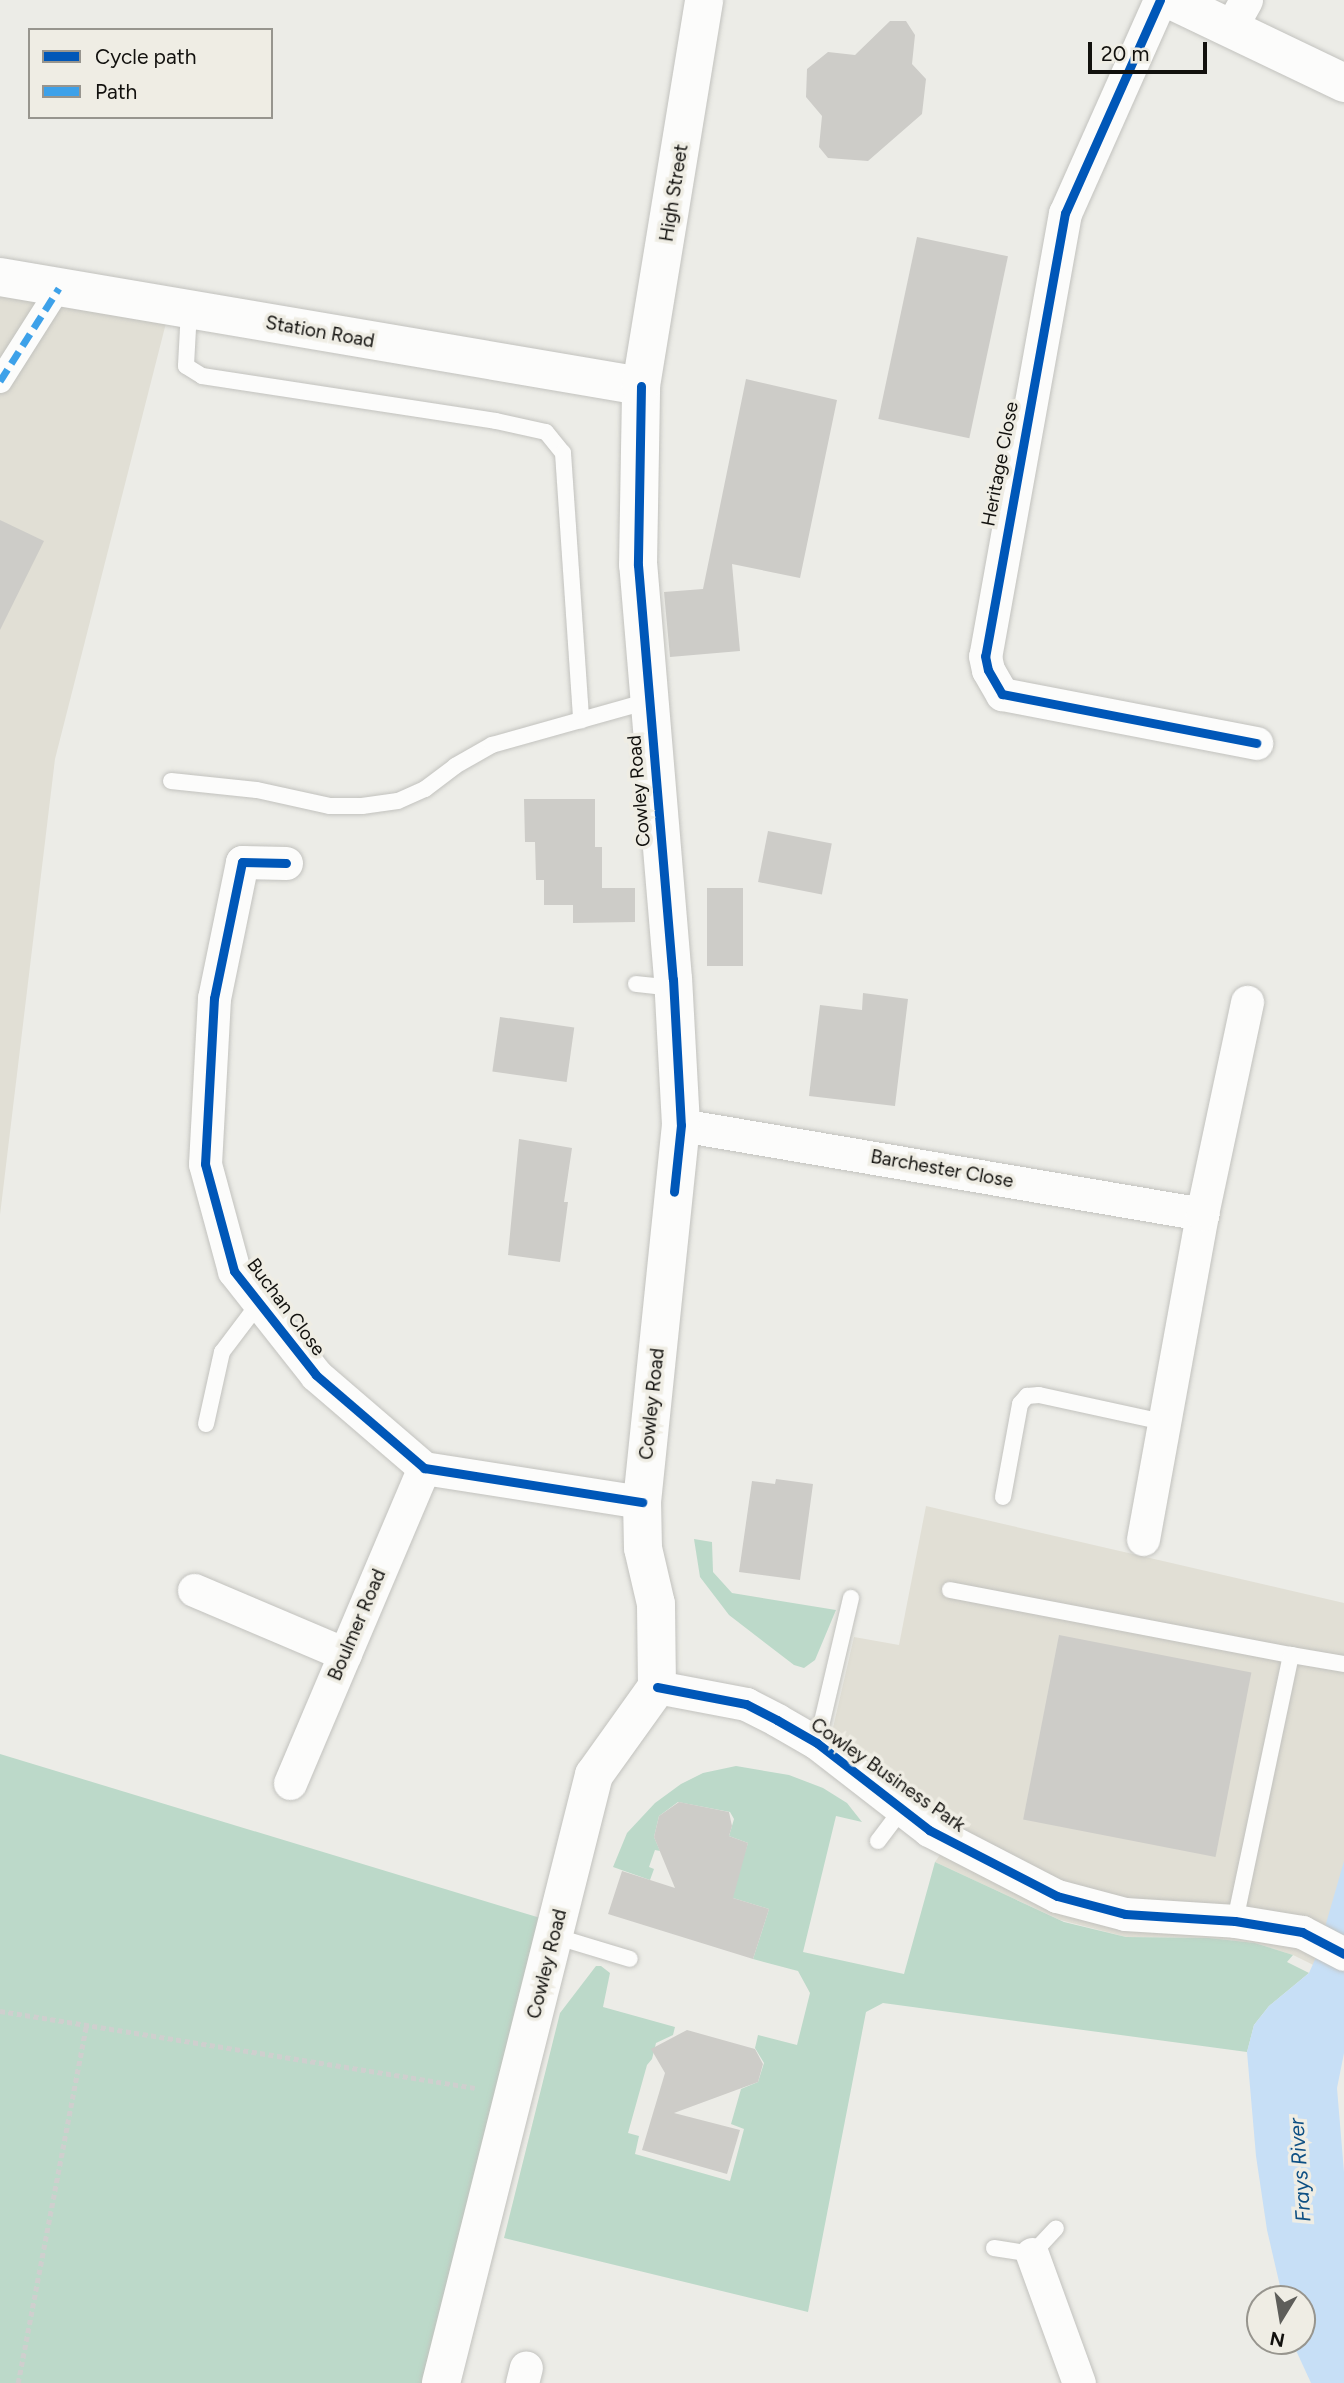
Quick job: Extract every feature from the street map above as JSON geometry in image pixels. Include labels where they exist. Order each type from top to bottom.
[{"type":"main road","name":"High Street","points":[[640,386],[704,0]]},
{"type":"main road","points":[[1171,0],[1239,14],[1344,83]]},
{"type":"main road","name":"Station Road","points":[[0,277],[640,386]]},
{"type":"main road","name":"Cowley Road","points":[[441,2383],[594,1775],[657,1687],[656,1604],[643,1548],[642,1502],[681,1125],[654,986],[649,701],[638,565],[640,386]]},
{"type":"street","name":"Heritage Close","points":[[1160,0],[1065,213],[985,656],[988,670],[1002,694],[1256,743]]},
{"type":"street","points":[[0,381],[59,288]]},
{"type":"street","name":"Buchan Close","points":[[286,863],[242,862],[214,998],[205,1164],[233,1271],[316,1375],[424,1468]]},
{"type":"street","points":[[1143,1539],[1202,1214],[1247,1002]]},
{"type":"street","name":"Barchester Close","points":[[681,1125],[1202,1214]]},
{"type":"street","points":[[424,1468],[642,1502]]},
{"type":"street","name":"Boulmer Road","points":[[290,1783],[424,1468]]},
{"type":"street","points":[[194,1590],[345,1654]]},
{"type":"street","name":"Cowley Business Park","points":[[657,1687],[746,1704],[817,1743],[901,1810],[994,1866],[1057,1896],[1125,1914],[1235,1920],[1302,1932],[1344,1954]]},
{"type":"street","points":[[1031,2254],[1079,2383]]},
{"type":"lane","points":[[189,310],[186,366],[202,376],[496,421],[546,432],[563,453],[581,720]]},
{"type":"lane","points":[[171,781],[257,790],[330,806],[362,806],[398,801],[425,789],[455,766],[492,745],[649,701]]},
{"type":"lane","points":[[206,1424],[222,1352],[258,1303]]},
{"type":"lane","points":[[1003,1497],[1020,1404],[1027,1396],[1039,1395],[1163,1422]]},
{"type":"lane","points":[[950,1590],[1344,1664]]},
{"type":"lane","points":[[817,1743],[851,1598]]},
{"type":"lane","points":[[1235,1920],[1291,1655]]},
{"type":"lane","points":[[878,1841],[901,1810]]},
{"type":"lane","points":[[554,1936],[630,1959]]},
{"type":"lane","points":[[994,2248],[1031,2254],[1055,2228]]},
{"type":"path","points":[[0,2011],[514,2096]]},
{"type":"path","points":[[18,2383],[86,2025]]},
{"type":"shaded area","points":[[0,277],[166,323],[55,759],[0,1215]]},
{"type":"shaded area","points":[[926,1506],[1344,1603],[1344,1980],[1293,1955],[1255,1943],[1208,1938],[1126,1937],[1060,1920],[935,1862],[952,1837],[829,1745],[854,1637],[899,1645]]},
{"type":"green space","points":[[694,1539],[712,1542],[713,1572],[732,1593],[836,1610],[815,1660],[804,1668],[794,1665],[729,1615],[700,1577]]},
{"type":"green space","points":[[0,1754],[557,1923],[435,2383],[0,2383]]},
{"type":"green space","points":[[736,1766],[789,1775],[823,1788],[847,1803],[862,1822],[836,1816],[803,1952],[904,1974],[935,1862],[1064,1922],[1126,1937],[1209,1938],[1255,1943],[1293,1955],[1287,1962],[1309,1973],[1269,2006],[1254,2025],[1247,2052],[883,2003],[866,2012],[808,2312],[504,2238],[560,2013],[596,1966],[601,1966],[610,1973],[603,2007],[675,2027],[673,2035],[656,2043],[652,2059],[647,2065],[628,2133],[639,2136],[635,2154],[730,2181],[744,2129],[731,2124],[741,2089],[758,2082],[764,2063],[755,2048],[758,2035],[797,2045],[810,1993],[798,1971],[753,1959],[769,1909],[710,1891],[745,1852],[748,1843],[729,1836],[734,1819],[730,1812],[678,1802],[659,1816],[654,1837],[660,1851],[655,1850],[649,1867],[654,1869],[650,1880],[613,1867],[627,1833],[655,1803],[681,1784],[703,1773]]},
{"type":"water","points":[[1344,1861],[1344,1944],[1323,1934]]},
{"type":"water","name":"Frays River","points":[[1317,1955],[1344,1968],[1344,2053],[1337,2088],[1344,2172],[1344,2383],[1311,2383],[1298,2355],[1316,2355],[1316,2285],[1280,2285],[1267,2230],[1256,2156],[1247,2052],[1254,2025],[1269,2006],[1309,1973]]},
{"type":"building","points":[[890,21],[906,21],[915,35],[912,64],[926,79],[922,114],[868,161],[828,158],[819,147],[822,116],[806,97],[807,69],[828,52],[855,55]]},
{"type":"building","points":[[917,237],[1008,256],[969,438],[878,419]]},
{"type":"building","points":[[746,379],[837,400],[800,578],[732,564],[740,651],[670,657],[664,592],[703,589]]},
{"type":"building","points":[[0,520],[44,541],[0,630]]},
{"type":"building","points":[[524,799],[595,799],[595,847],[602,847],[602,888],[635,888],[635,922],[573,923],[573,905],[544,905],[544,880],[536,880],[535,842],[525,842]]},
{"type":"building","points":[[768,831],[832,843],[822,894],[758,882]]},
{"type":"building","points":[[707,888],[743,888],[743,966],[707,966]]},
{"type":"building","points":[[863,993],[908,999],[895,1106],[809,1096],[820,1005],[862,1010]]},
{"type":"building","points":[[500,1017],[574,1027],[567,1082],[492,1071]]},
{"type":"building","points":[[519,1139],[572,1148],[564,1202],[568,1202],[560,1262],[508,1255]]},
{"type":"building","points":[[776,1479],[813,1484],[800,1580],[739,1572],[752,1481],[775,1484]]},
{"type":"building","points":[[1059,1635],[1251,1672],[1216,1857],[1023,1820]]},
{"type":"building","points":[[679,1802],[729,1812],[732,1826],[729,1836],[748,1843],[733,1898],[769,1909],[753,1959],[608,1914],[622,1871],[675,1888],[654,1837],[659,1816]]},
{"type":"building","points":[[687,2030],[755,2049],[763,2064],[758,2082],[674,2113],[740,2130],[727,2174],[642,2150],[665,2073],[651,2049]]},
{"type":"marked path","points":[[0,381],[59,288]]},
{"type":"cycle path","points":[[1160,0],[1065,213],[985,656],[988,670],[1002,694],[1256,743]]},
{"type":"cycle path","points":[[641,386],[638,565],[673,979],[681,1125],[674,1192]]},
{"type":"cycle path","points":[[286,863],[242,862],[214,998],[205,1164],[234,1271],[316,1375],[424,1468],[642,1502]]},
{"type":"cycle path","points":[[657,1687],[746,1704],[777,1720],[817,1743],[929,1830],[1057,1896],[1125,1914],[1235,1921],[1302,1932],[1344,1954]]}]
